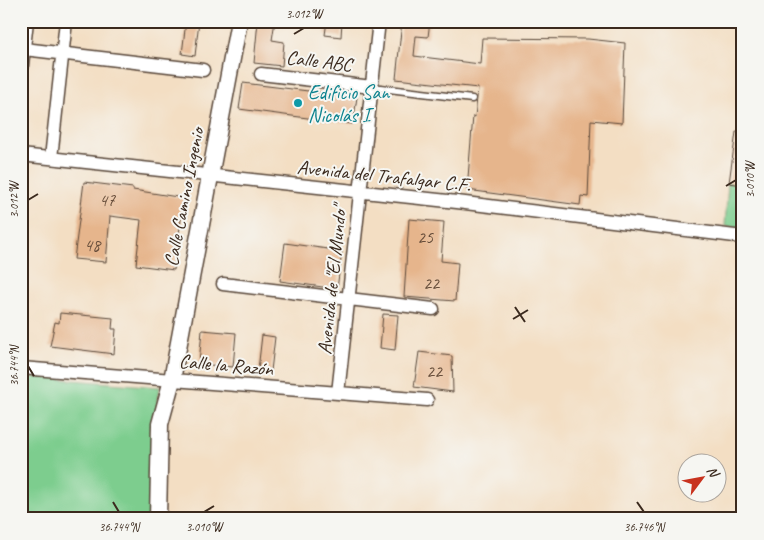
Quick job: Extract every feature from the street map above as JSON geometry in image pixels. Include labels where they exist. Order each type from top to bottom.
[{"type":"street","points":[[21,74],[27,21]]},
{"type":"street","points":[[51,158],[66,21]]},
{"type":"street","name":"Calle Camino Ingenio","points":[[158,519],[160,424],[172,380],[239,21]]},
{"type":"street","name":"Avenida de \"El Mundo\"","points":[[338,393],[379,21]]},
{"type":"street","points":[[24,49],[203,70]]},
{"type":"street","name":"Calle ABC","points":[[261,74],[372,86]]},
{"type":"street","name":"Avenida del Trafalgar C.F.","points":[[21,155],[743,237]]},
{"type":"street","points":[[224,284],[433,310]]},
{"type":"street","name":"Calle la Razón","points":[[21,368],[427,400]]},
{"type":"lane","points":[[372,86],[472,100]]},
{"type":"green space","points":[[728,183],[743,185],[743,228],[725,226]]},
{"type":"green space","points":[[21,376],[160,387],[155,423],[149,519],[21,519]]},
{"type":"building","points":[[186,21],[199,21],[195,56],[182,54]]},
{"type":"building","points":[[258,21],[275,21],[272,40],[284,42],[282,66],[254,63]]},
{"type":"building","points":[[327,21],[342,21],[341,37],[325,35]]},
{"type":"building","points":[[402,21],[430,21],[428,37],[416,36],[414,56],[480,64],[482,38],[588,39],[625,43],[622,123],[591,120],[588,197],[581,196],[580,205],[467,190],[473,116],[475,117],[478,88],[396,79]]},
{"type":"building","name":"Edificio San Nicolás I","points":[[243,83],[357,97],[353,124],[239,109]]},
{"type":"building","points":[[736,132],[743,132],[743,185],[729,183]]},
{"type":"building","points":[[84,182],[133,188],[133,190],[184,198],[174,270],[136,265],[141,220],[110,216],[106,262],[74,259]]},
{"type":"building","points":[[409,219],[444,222],[441,261],[458,263],[455,301],[404,297]]},
{"type":"building","points":[[285,243],[342,251],[337,289],[280,281]]},
{"type":"building","points":[[60,313],[113,318],[112,329],[116,329],[114,354],[50,346],[55,322],[59,323]]},
{"type":"building","points":[[383,314],[398,315],[395,350],[380,348]]},
{"type":"building","points":[[202,330],[236,333],[233,367],[199,364]]},
{"type":"building","points":[[262,335],[275,337],[271,371],[258,370]]},
{"type":"building","points":[[419,352],[452,356],[453,392],[414,387]]},
{"type":"place","name":"Edificio San Nicolás I","points":[[298,103]]}]
